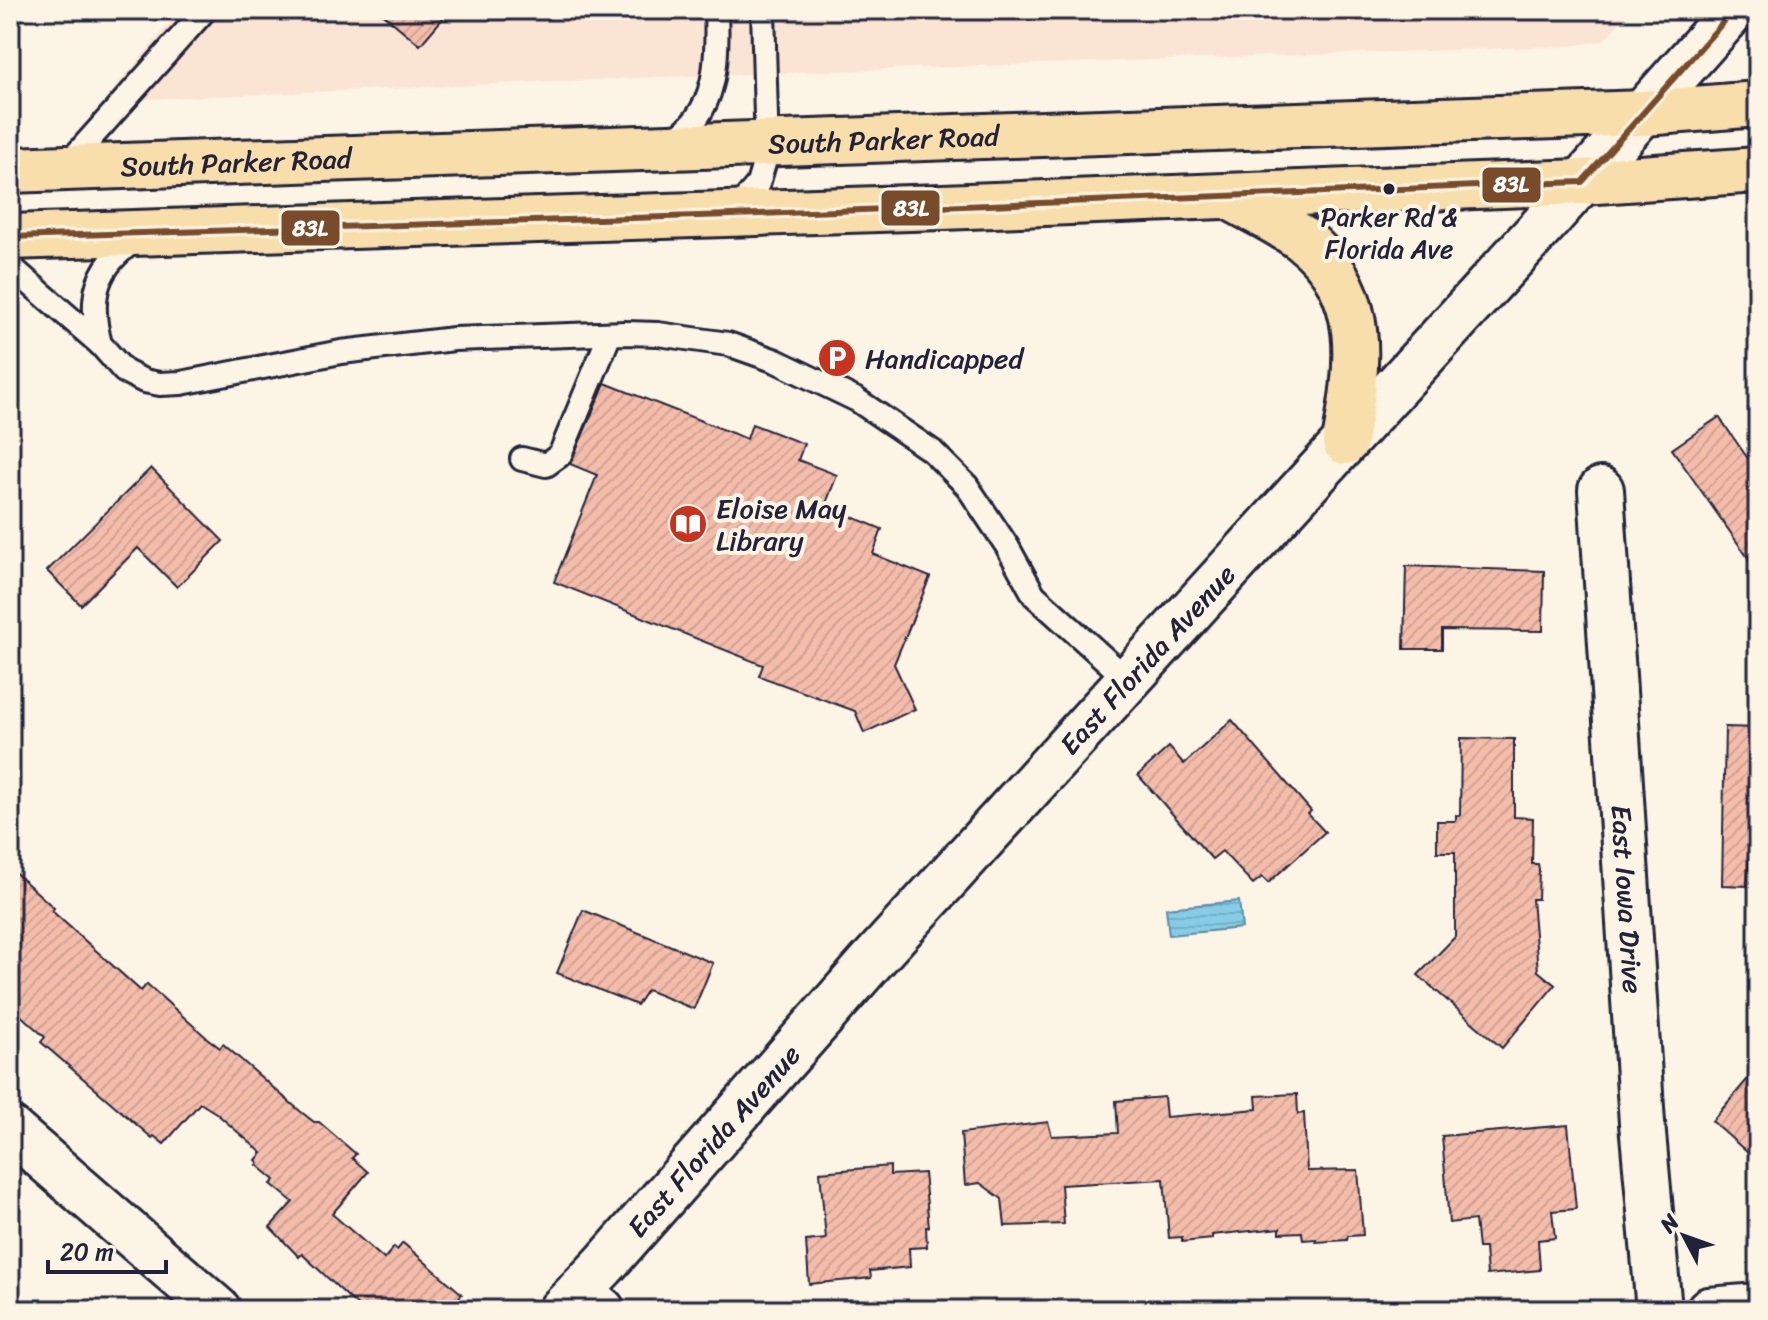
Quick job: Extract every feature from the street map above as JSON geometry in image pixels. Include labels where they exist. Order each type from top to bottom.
[{"type":"main road","name":"South Parker Road","points":[[27,168],[1644,113],[1758,104]]},
{"type":"main road","points":[[10,237],[1228,196],[1582,182],[1758,170]]},
{"type":"main road","points":[[1228,196],[1302,240],[1326,263],[1344,288],[1355,327],[1353,397],[1345,442]]},
{"type":"street","name":"East Florida Avenue","points":[[581,1304],[870,963],[1582,182],[1734,10]]},
{"type":"street","name":"East Iowa Drive","points":[[1601,490],[1642,1123],[1659,1310]]},
{"type":"street","points":[[10,1129],[218,1310]]},
{"type":"street","points":[[1709,1310],[1758,1306]]},
{"type":"lane","points":[[27,168],[205,10]]},
{"type":"lane","points":[[655,148],[697,119],[710,92],[718,45],[716,10]]},
{"type":"lane","points":[[732,215],[758,184],[765,166],[768,144],[763,10]]},
{"type":"lane","points":[[100,344],[93,314],[96,288],[116,255],[148,233]]},
{"type":"lane","points":[[10,266],[100,344],[124,371],[135,378],[171,384],[363,349],[454,339],[658,334],[728,344],[817,379],[896,424],[932,451],[967,486],[1007,546],[1027,585],[1044,606],[1128,680]]},
{"type":"lane","points":[[522,459],[546,465],[560,455],[610,334]]},
{"type":"shaded area","points":[[181,10],[1631,10],[1603,41],[1571,46],[659,77],[104,101]]},
{"type":"water","points":[[1239,901],[1242,928],[1169,935],[1166,908]]},
{"type":"building","points":[[378,10],[450,10],[420,45]]},
{"type":"building","points":[[605,383],[747,439],[752,424],[804,444],[798,460],[837,475],[825,506],[882,529],[873,554],[930,577],[894,664],[915,709],[864,733],[855,711],[759,676],[763,665],[554,582],[597,475],[570,464]]},
{"type":"building","points":[[1719,417],[1758,473],[1758,572],[1672,449]]},
{"type":"building","points":[[151,468],[223,541],[177,587],[138,548],[81,605],[47,571]]},
{"type":"building","points":[[1406,566],[1544,571],[1543,631],[1442,630],[1442,649],[1404,649]]},
{"type":"building","points":[[1232,720],[1311,811],[1308,814],[1325,832],[1268,883],[1262,877],[1253,884],[1222,851],[1212,859],[1138,775],[1169,747],[1184,764]]},
{"type":"building","points":[[1725,727],[1758,728],[1758,826],[1751,826],[1747,886],[1722,885]]},
{"type":"building","points":[[1461,738],[1514,739],[1514,817],[1533,818],[1532,864],[1538,864],[1539,869],[1538,899],[1532,899],[1538,971],[1555,985],[1502,1048],[1418,975],[1455,937],[1455,852],[1437,852],[1437,821],[1456,821],[1456,815],[1460,816]]},
{"type":"building","points":[[10,868],[54,908],[52,911],[141,991],[147,984],[207,1038],[220,1048],[223,1044],[300,1111],[314,1122],[319,1122],[356,1154],[352,1158],[368,1172],[332,1214],[384,1259],[394,1247],[397,1250],[403,1243],[462,1294],[448,1310],[362,1310],[302,1254],[299,1257],[270,1227],[293,1202],[271,1184],[275,1180],[257,1165],[256,1160],[262,1153],[216,1113],[200,1103],[164,1144],[154,1136],[152,1138],[41,1042],[45,1037],[10,1006]]},
{"type":"building","points":[[583,910],[713,963],[694,1009],[647,990],[637,1005],[557,973]]},
{"type":"building","points":[[1758,1067],[1758,1162],[1712,1121]]},
{"type":"building","points":[[1297,1094],[1298,1114],[1304,1113],[1307,1171],[1358,1170],[1363,1235],[1348,1236],[1347,1240],[1316,1242],[1316,1239],[1303,1240],[1302,1232],[1280,1233],[1280,1228],[1212,1235],[1212,1239],[1182,1242],[1182,1237],[1169,1238],[1164,1179],[1061,1185],[1064,1224],[1005,1226],[1002,1199],[980,1183],[965,1185],[961,1133],[1048,1122],[1052,1136],[1118,1133],[1116,1101],[1164,1097],[1166,1117],[1257,1109],[1256,1096]]},
{"type":"building","points":[[1568,1125],[1576,1209],[1552,1211],[1555,1238],[1538,1240],[1540,1270],[1487,1275],[1485,1248],[1478,1248],[1475,1220],[1449,1223],[1442,1136]]},
{"type":"building","points":[[890,1166],[890,1175],[924,1173],[929,1227],[926,1227],[927,1247],[909,1248],[910,1267],[870,1271],[871,1278],[809,1284],[806,1241],[826,1239],[820,1172]]},
{"type":"transit line","name":"83L","points":[[10,237],[732,215],[1582,182],[1734,10]]},
{"type":"place","name":"Parker Rd & Florida Ave","points":[[1389,189]]},
{"type":"place","name":"Handicapped","points":[[837,358]]},
{"type":"place","name":"Eloise May Library","points":[[688,524]]}]
